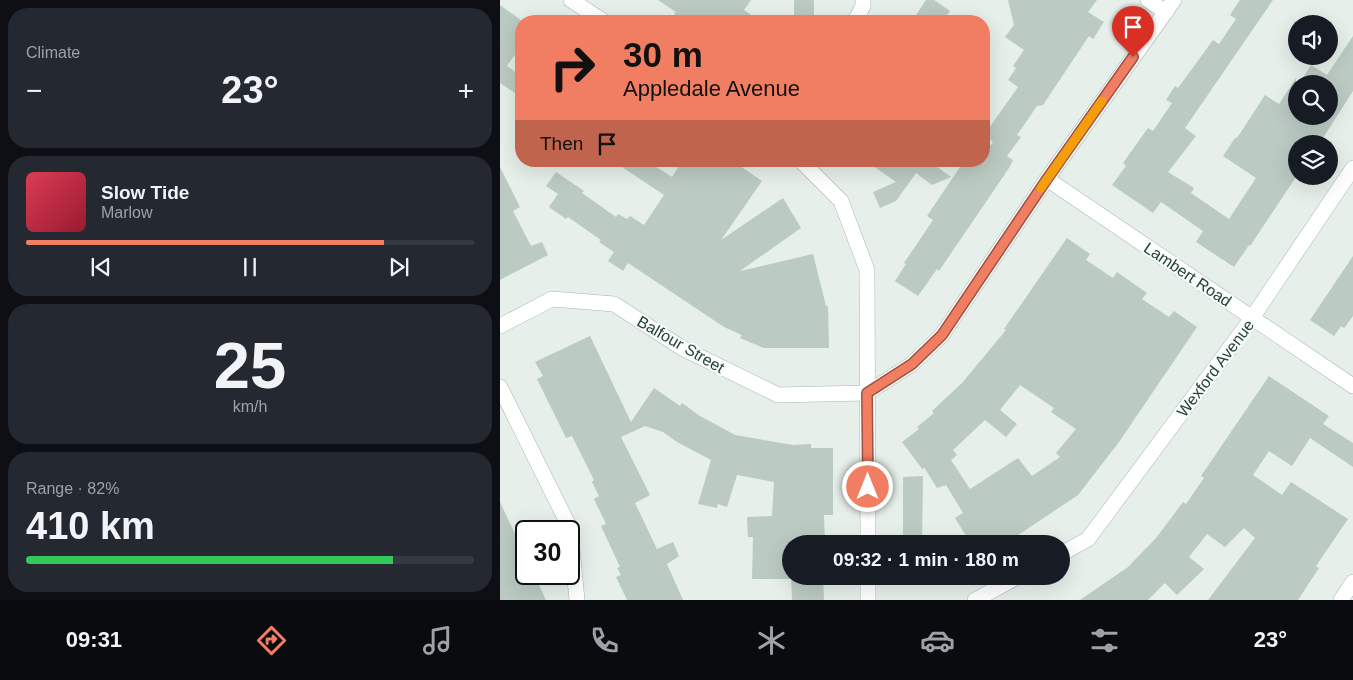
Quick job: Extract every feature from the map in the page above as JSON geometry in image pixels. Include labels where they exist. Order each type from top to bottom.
[{"type":"street","points":[[571,0],[594,15]]},
{"type":"street","points":[[858,15],[863,6],[863,0]]},
{"type":"street","points":[[867,393],[912,364],[942,335],[1047,179],[1170,6],[1148,0]]},
{"type":"street","points":[[808,167],[841,201],[867,270],[868,535]]},
{"type":"street","name":"Wexford Avenue","points":[[1070,549],[1088,539],[1252,318],[1353,168]]},
{"type":"street","name":"Lambert Road","points":[[1047,179],[1353,386]]},
{"type":"street","name":"Balfour Street","points":[[500,326],[552,299],[614,304],[682,348],[778,396],[867,393]]},
{"type":"street","points":[[500,387],[570,528],[577,600]]},
{"type":"street","points":[[1341,600],[1353,582]]},
{"type":"street","points":[[868,585],[868,600]]},
{"type":"street","points":[[975,600],[1002,585]]},
{"type":"building","points":[[658,0],[751,0],[744,10],[751,15],[675,15],[674,14],[676,12]]},
{"type":"building","points":[[794,0],[814,0],[814,15],[794,15]]},
{"type":"building","points":[[926,0],[934,0],[950,11],[947,15],[916,15]]},
{"type":"building","points":[[1008,0],[1097,0],[1088,12],[1104,22],[1093,39],[1089,36],[1043,105],[1037,106],[1017,135],[1021,137],[1007,156],[1013,160],[1009,168],[939,271],[937,269],[918,296],[895,281],[906,264],[904,263],[933,220],[927,216],[960,167],[990,167],[990,146],[993,142],[990,140],[990,127],[1018,87],[1008,80],[1016,68],[1013,66],[1024,50],[1005,37],[1014,25]]},
{"type":"building","points":[[1240,0],[1273,0],[1185,128],[1196,136],[1168,172],[1194,188],[1191,193],[1229,219],[1256,178],[1223,156],[1265,95],[1279,104],[1288,90],[1288,125],[1331,125],[1325,135],[1288,135],[1288,185],[1291,185],[1234,267],[1196,242],[1203,231],[1161,202],[1153,213],[1112,185],[1126,166],[1123,163],[1148,128],[1153,131],[1172,103],[1166,100],[1175,86],[1178,88],[1213,40],[1219,44],[1236,19],[1230,15]]},
{"type":"building","points":[[500,5],[515,16],[515,55],[507,66],[515,72],[515,93],[500,83]]},
{"type":"building","points":[[1353,36],[1353,91],[1338,114],[1338,75],[1327,75],[1334,65],[1338,65],[1338,58]]},
{"type":"building","points":[[1311,65],[1327,75],[1305,75]]},
{"type":"building","points":[[500,167],[520,207],[513,211],[531,246],[542,242],[548,255],[500,280]]},
{"type":"building","points":[[622,167],[656,167],[672,177],[678,167],[742,167],[762,181],[721,240],[783,198],[801,228],[740,271],[813,254],[826,306],[828,306],[829,348],[764,348],[740,338],[742,335],[724,327],[628,263],[623,271],[608,261],[614,252],[599,242],[601,240],[568,217],[566,219],[549,207],[558,194],[546,186],[556,172],[584,191],[582,193],[616,217],[618,214],[627,219],[630,216],[644,225],[664,195]]},
{"type":"building","points":[[875,167],[937,167],[951,177],[932,185],[916,173],[896,201],[880,208],[873,192],[896,182]]},
{"type":"building","points":[[1067,238],[1090,254],[1086,260],[1113,278],[1117,272],[1147,293],[1142,299],[1169,317],[1174,311],[1197,327],[1119,442],[1078,495],[1018,535],[965,535],[955,518],[963,513],[946,485],[937,488],[924,467],[923,470],[902,442],[919,429],[917,427],[934,413],[932,411],[962,383],[1006,330],[1004,329]],"holes":[[[1020,385],[1054,408],[1051,412],[1076,429],[1056,453],[1060,457],[1032,476],[1018,458],[970,489],[951,460],[957,455],[953,450],[985,420],[1006,437],[1017,424],[1000,410]]]},
{"type":"building","points":[[1353,256],[1353,316],[1344,328],[1341,326],[1334,336],[1310,320]]},
{"type":"building","points":[[590,336],[631,422],[654,388],[680,406],[682,403],[700,416],[735,435],[793,445],[811,444],[811,448],[833,448],[833,515],[824,515],[825,535],[782,535],[782,579],[752,579],[753,537],[748,537],[747,517],[772,516],[774,482],[737,475],[727,507],[718,504],[717,508],[698,504],[711,460],[677,442],[663,432],[645,426],[621,437],[650,495],[635,503],[657,549],[673,542],[679,556],[667,564],[683,600],[627,600],[616,577],[621,575],[617,568],[620,567],[601,526],[606,524],[594,499],[599,496],[592,482],[594,480],[572,436],[566,438],[537,379],[543,376],[535,362]]},
{"type":"building","points":[[1269,376],[1329,416],[1323,424],[1353,443],[1353,467],[1310,438],[1292,466],[1269,451],[1253,475],[1282,495],[1291,482],[1348,519],[1316,566],[1319,568],[1298,600],[1208,600],[1255,538],[1244,528],[1225,547],[1207,534],[1189,557],[1204,569],[1177,595],[1165,583],[1148,600],[1080,600],[1128,567],[1156,538],[1183,502],[1186,504],[1204,478],[1201,476]]},
{"type":"building","points":[[923,476],[922,535],[903,535],[903,477]]},
{"type":"building","points":[[500,502],[515,534],[515,585],[539,585],[546,600],[500,600]]},
{"type":"building","points":[[791,585],[823,585],[824,600],[792,600]]},
{"type":"slow traffic","points":[[1041,188],[1102,101]]},
{"type":"route","points":[[868,487],[867,393],[912,364],[942,335],[1047,179],[1133,57]]}]
